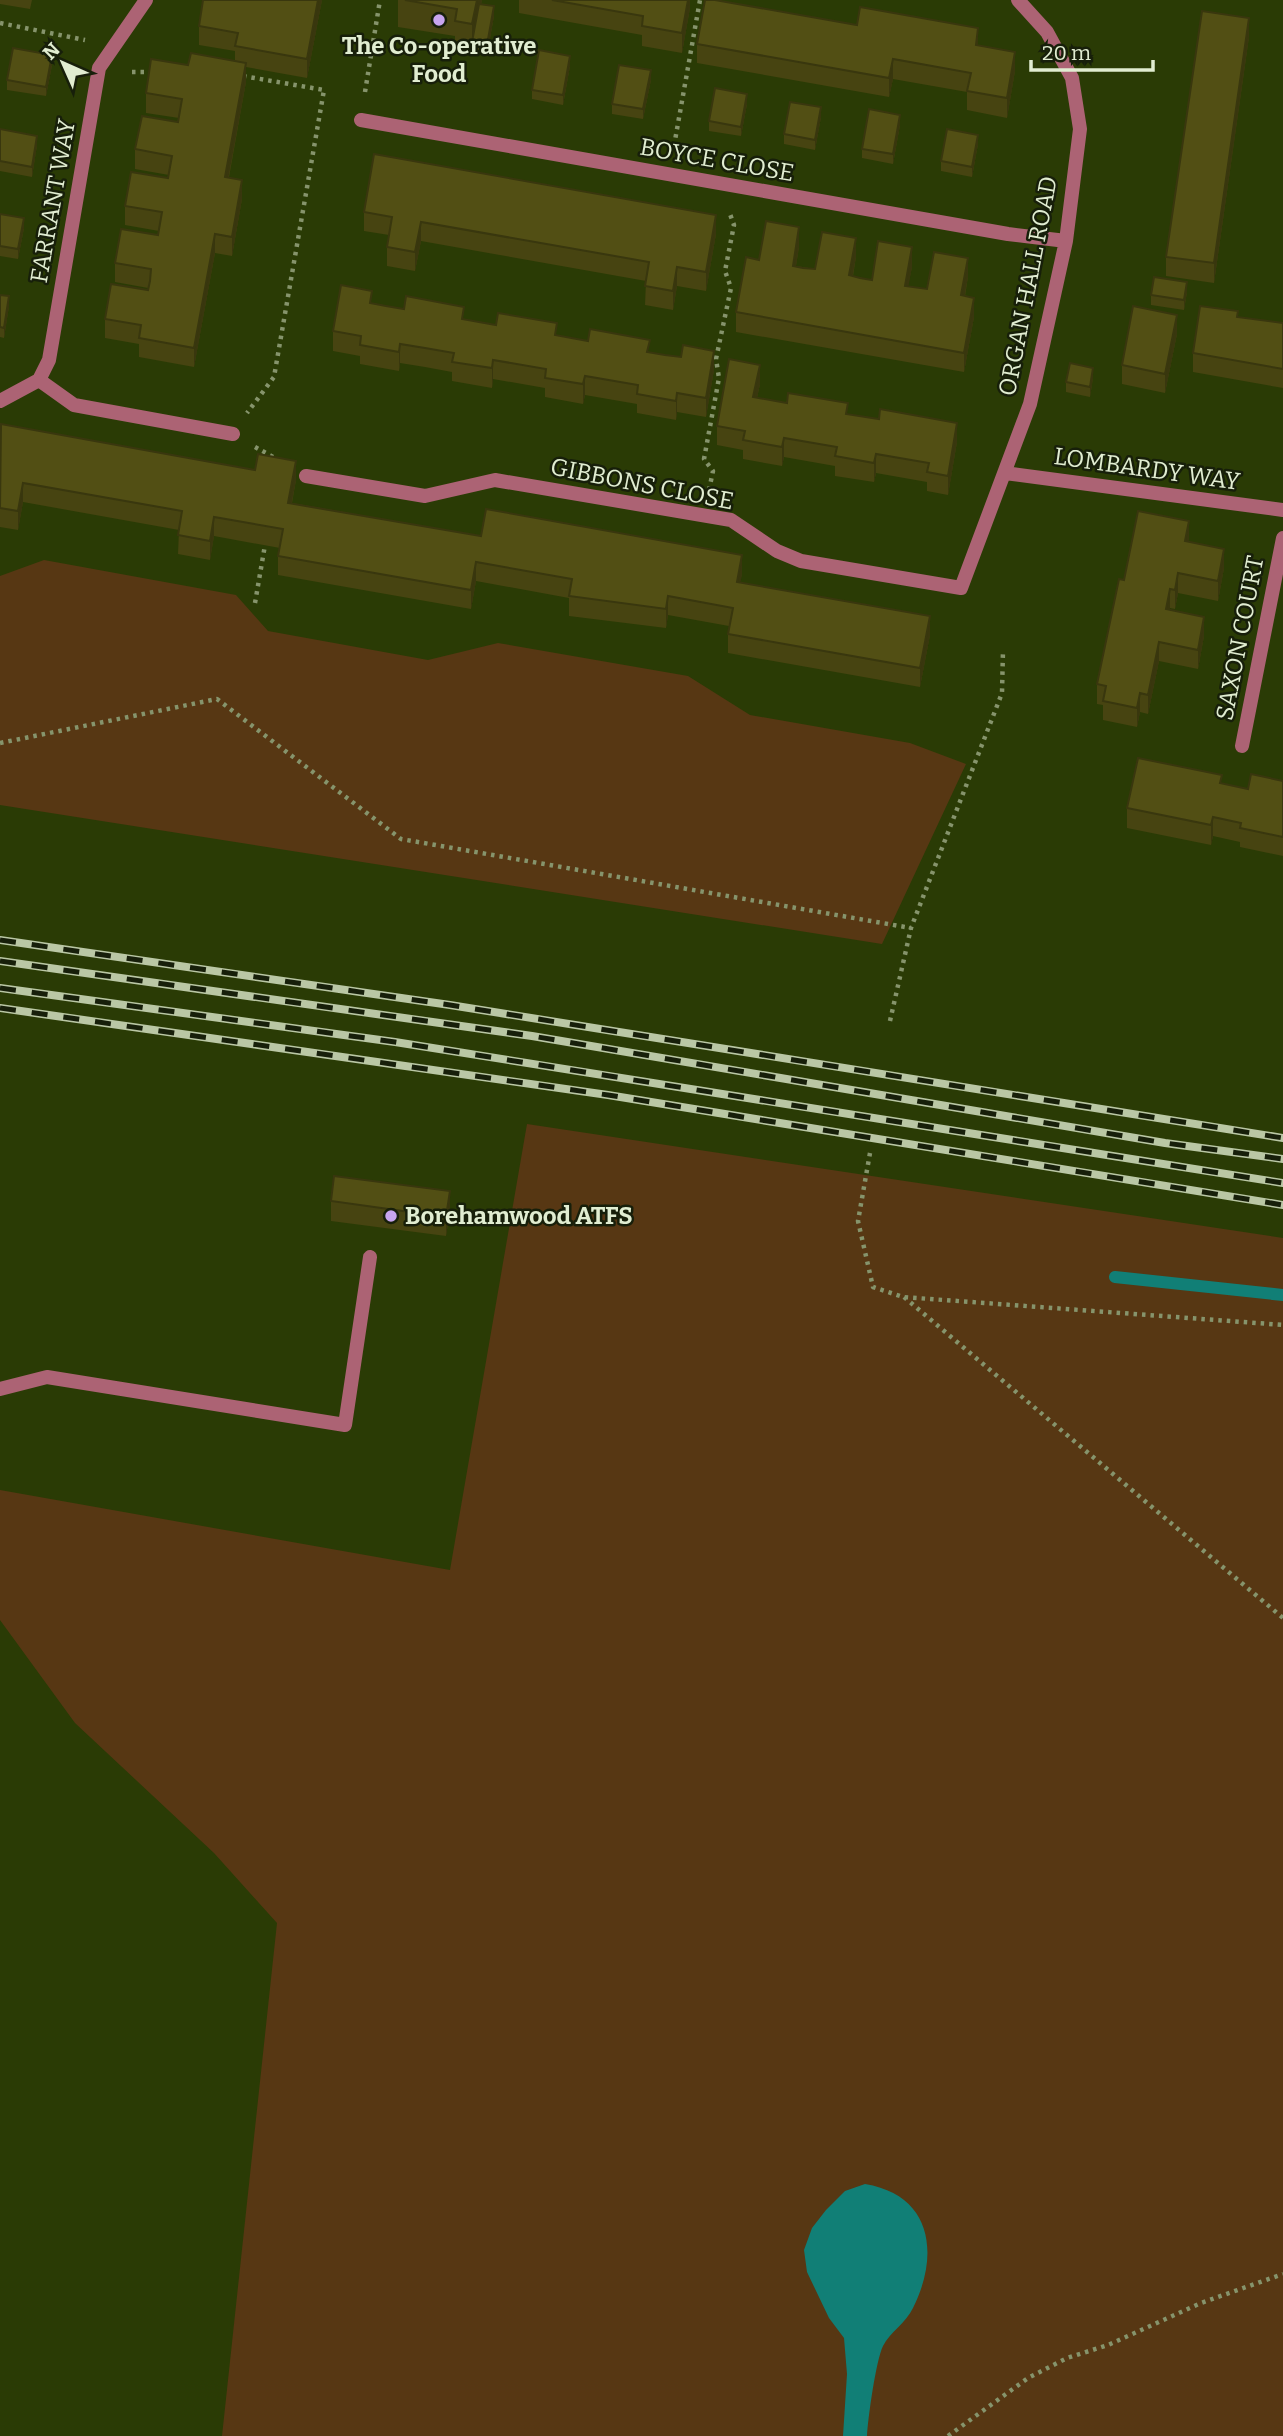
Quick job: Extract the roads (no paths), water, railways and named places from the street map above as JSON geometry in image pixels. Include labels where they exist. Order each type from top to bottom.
[{"type":"street","name":"FARRANT WAY","points":[[40,380],[49,360],[102,61],[146,0]]},
{"type":"street","name":"ORGAN HALL ROAD","points":[[961,588],[1030,404],[1066,241],[1080,130],[1072,78],[1047,32],[1018,0]]},
{"type":"street","name":"BOYCE CLOSE","points":[[361,120],[1008,234],[1066,241]]},
{"type":"street","points":[[0,401],[40,380],[74,405],[233,434]]},
{"type":"street","name":"LOMBARDY WAY","points":[[1005,473],[1283,510]]},
{"type":"street","name":"GIBBONS CLOSE","points":[[306,476],[425,496],[495,480],[704,515],[731,520],[777,551],[801,561],[961,588]]},
{"type":"street","name":"SAXON COURT","points":[[1242,746],[1283,538]]},
{"type":"street","points":[[0,1389],[47,1377],[345,1425],[370,1257]]},
{"type":"water","points":[[865,2184],[887,2190],[905,2200],[917,2214],[924,2230],[926,2267],[913,2308],[886,2341],[880,2353],[867,2436],[843,2436],[847,2374],[844,2338],[829,2318],[807,2272],[804,2250],[812,2228],[826,2210],[845,2191]]},
{"type":"waterway","points":[[1115,1277],[1283,1295]]},
{"type":"railway","points":[[0,940],[450,1005],[1283,1138]]},
{"type":"railway","points":[[0,961],[532,1036],[1165,1143],[1283,1159]]},
{"type":"railway","points":[[0,988],[395,1042],[1283,1183]]},
{"type":"railway","points":[[0,1008],[608,1095],[1283,1205]]},
{"type":"place","name":"The Co-operative Food","points":[[439,20]]},
{"type":"place","name":"Borehamwood ATFS","points":[[391,1216]]}]
